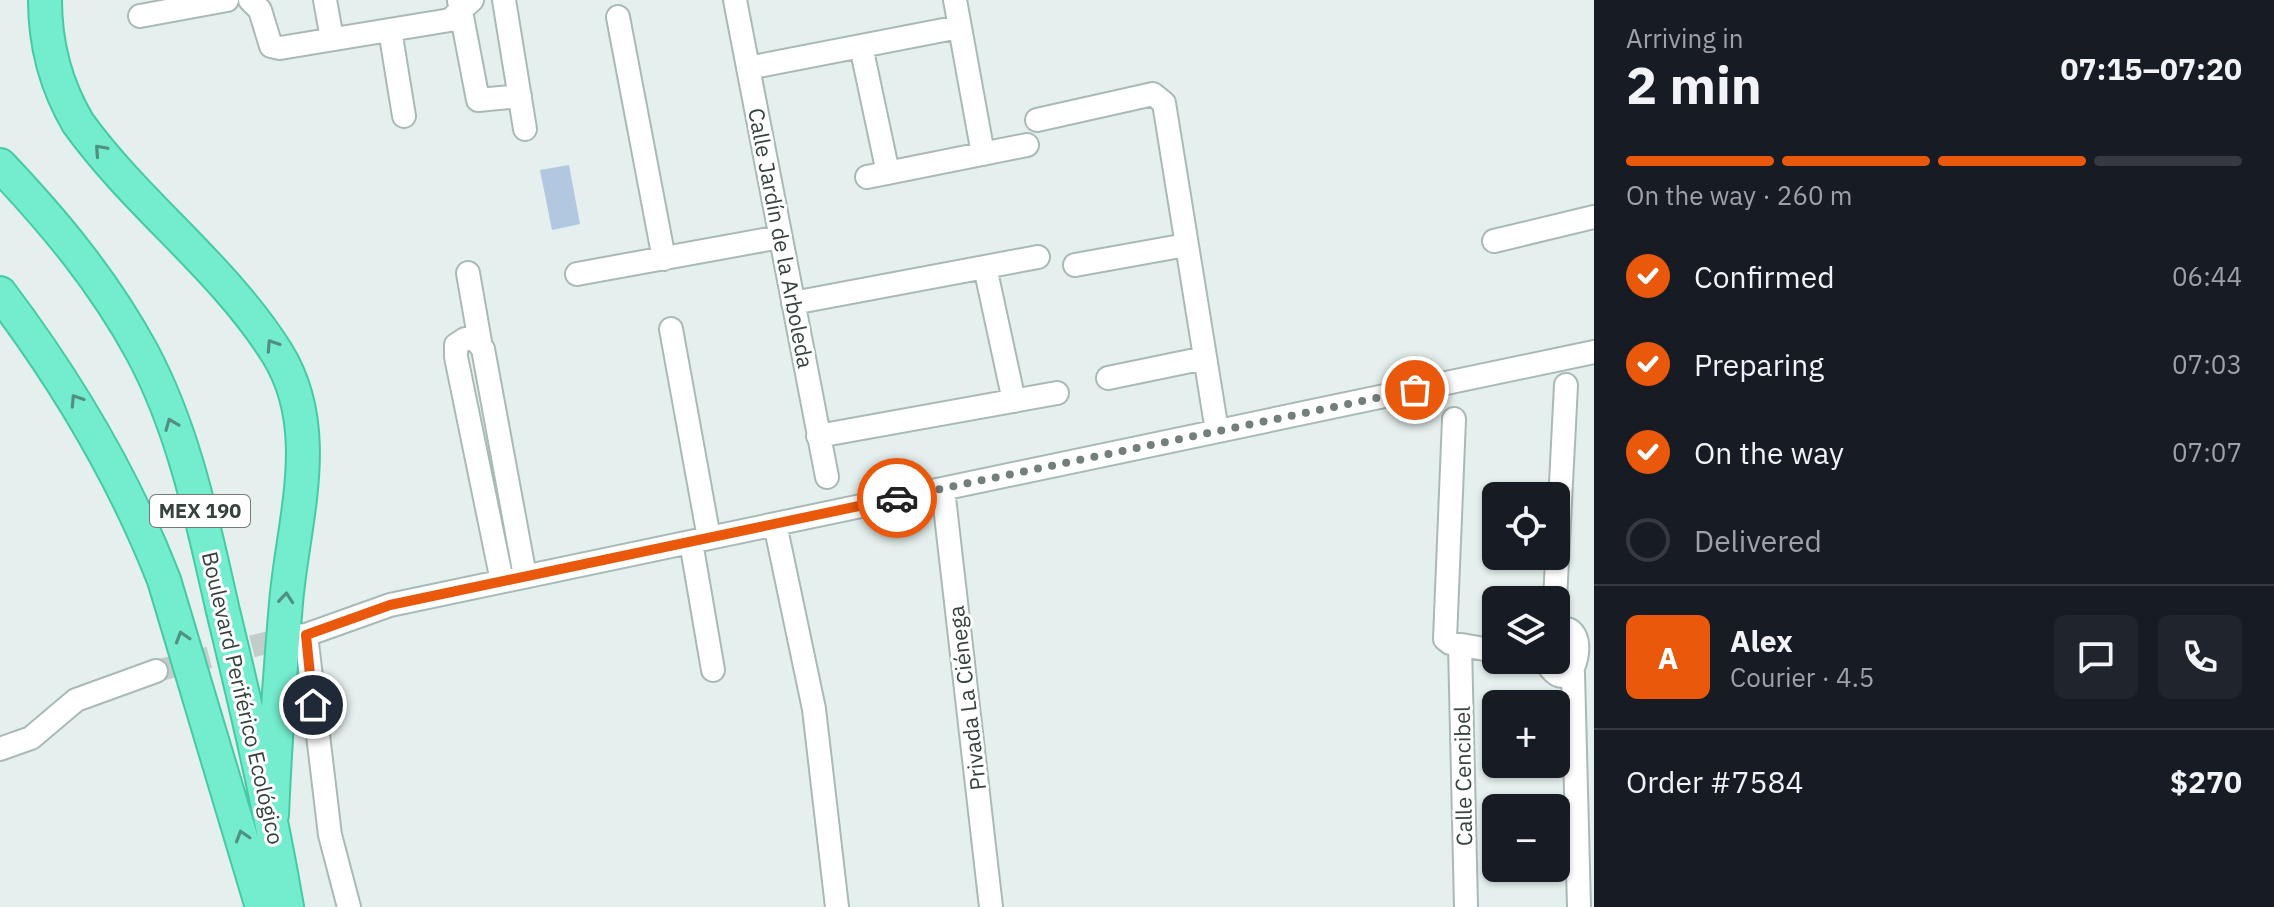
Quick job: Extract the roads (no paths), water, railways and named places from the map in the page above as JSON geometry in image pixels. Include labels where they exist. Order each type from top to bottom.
[{"type":"highway","points":[[45,0],[50,56],[61,91],[78,123],[244,306],[279,357],[295,396],[303,438],[303,481],[286,603],[272,815]]},
{"type":"highway","name":"Boulevard Periférico Ecológico","points":[[0,165],[48,216],[99,279],[144,355],[190,471],[272,815],[287,907]]},
{"type":"highway","points":[[0,293],[76,401],[128,495],[164,580],[262,907]]},
{"type":"highway","points":[[190,471],[193,536],[220,765]]},
{"type":"street","points":[[140,16],[227,0]]},
{"type":"street","points":[[250,0],[260,10],[271,46],[280,48],[450,20],[464,4]]},
{"type":"street","points":[[325,0],[332,39]]},
{"type":"street","points":[[504,0],[525,129]]},
{"type":"street","name":"Calle Jardín de la Arboleda","points":[[735,0],[827,477]]},
{"type":"street","points":[[955,0],[983,154]]},
{"type":"street","points":[[464,4],[478,100],[520,96]]},
{"type":"street","points":[[618,17],[664,259]]},
{"type":"street","points":[[748,68],[959,27]]},
{"type":"street","points":[[390,30],[404,116]]},
{"type":"street","points":[[861,46],[877,175],[1027,145]]},
{"type":"street","points":[[1037,120],[1153,94],[1164,103],[1217,431]]},
{"type":"street","points":[[1494,241],[1594,217]]},
{"type":"street","points":[[577,274],[780,237]]},
{"type":"street","points":[[1075,265],[1186,245]]},
{"type":"street","points":[[793,303],[1038,257]]},
{"type":"street","points":[[985,267],[1014,401]]},
{"type":"street","points":[[468,273],[525,576]]},
{"type":"street","points":[[671,329],[700,540],[713,670]]},
{"type":"street","points":[[480,342],[465,339],[456,345],[456,357],[502,581]]},
{"type":"street","points":[[349,907],[330,835],[300,635],[390,605],[1594,352]]},
{"type":"street","points":[[1108,378],[1205,358]]},
{"type":"street","points":[[1556,586],[1566,385]]},
{"type":"street","points":[[818,436],[1057,393]]},
{"type":"street","name":"Calle Cencibel","points":[[1454,419],[1453,642],[1466,907]]},
{"type":"street","name":"Privada La Ciénega","points":[[943,489],[991,907]]},
{"type":"street","points":[[775,524],[814,709],[837,907]]},
{"type":"street","points":[[1570,630],[1586,641],[1586,660],[1573,673],[1579,907]]},
{"type":"street","points":[[1453,642],[1482,648]]},
{"type":"street","points":[[0,749],[31,738],[76,700],[156,671]]},
{"type":"tunnel","points":[[156,671],[293,636]]}]
